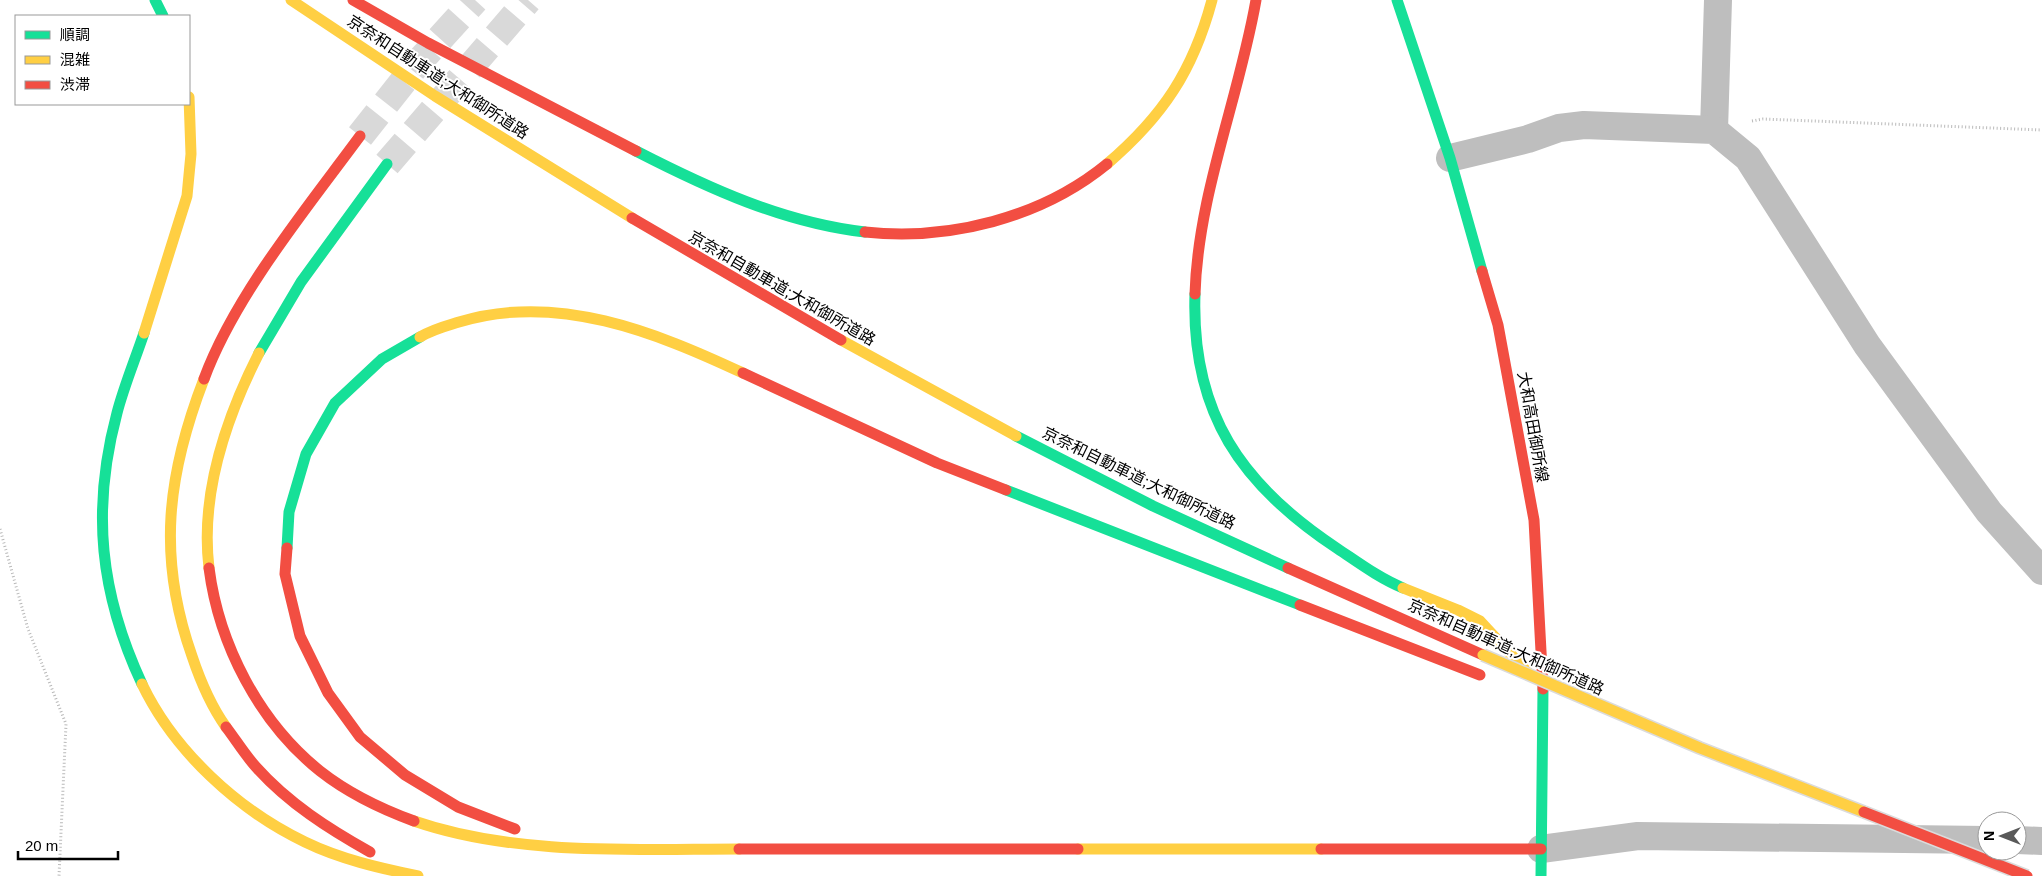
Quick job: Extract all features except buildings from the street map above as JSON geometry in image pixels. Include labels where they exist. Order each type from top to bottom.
[{"type":"main road","points":[[155,0],[162,15]]},
{"type":"main road","name":"京奈和自動車道;大和御所道路","points":[[291,0],[540,163],[701,261],[958,405],[1151,505],[1305,577],[1532,677],[1700,748],[2027,876]]},
{"type":"main road","points":[[353,0],[688,178],[734,198],[789,218],[840,230],[891,235],[944,233],[998,221],[1047,202],[1093,176],[1133,143],[1164,109],[1189,69],[1205,28],[1212,0]]},
{"type":"main road","points":[[1256,0],[1250,43],[1205,214],[1196,258],[1193,302],[1195,344],[1204,386],[1219,428],[1240,463],[1278,502],[1328,541],[1386,580],[1481,621],[1532,677]]},
{"type":"main road","name":"大和高田御所線","points":[[1397,0],[1450,158],[1498,325],[1534,520],[1544,718],[1542,876]]},
{"type":"main road","points":[[190,105],[193,136],[188,189],[116,419],[106,472],[103,522],[106,570],[116,620],[134,666],[154,707],[181,745],[210,776],[246,808],[292,836],[334,854],[418,876]]},
{"type":"main road","points":[[360,136],[291,230],[256,283],[229,327],[205,375],[186,423],[174,470],[169,522],[170,574],[180,624],[198,675],[223,723],[255,766],[296,804],[339,836],[388,863],[426,876]]},
{"type":"main road","points":[[387,164],[319,256],[255,361],[233,410],[218,458],[209,511],[208,558],[216,608],[231,650],[247,680],[285,738],[319,770],[357,796],[395,814],[436,827],[542,846],[603,849],[1541,849]]},
{"type":"main road","points":[[603,849],[522,832],[458,808],[405,775],[360,737],[328,693],[300,636],[285,574],[289,512],[306,454],[335,403],[382,359],[430,331],[484,314],[540,310],[599,318],[662,339],[717,361],[937,463],[1485,677]]},
{"type":"main road","points":[[1535,693],[1700,748]]},
{"type":"street","points":[[1714,130],[1718,0]]},
{"type":"street","points":[[1450,158],[1528,139],[1559,128],[1584,125],[1714,130],[1748,158],[1867,345],[1989,512],[2042,571]]},
{"type":"street","points":[[1541,849],[1638,836],[1977,840]]},
{"type":"street","points":[[2027,840],[2042,841]]},
{"type":"path","points":[[1714,130],[1763,119],[2042,130]]},
{"type":"path","points":[[0,529],[28,629],[66,724],[60,876]]},
{"type":"tunnel","points":[[360,136],[417,64],[475,0]]},
{"type":"tunnel","points":[[387,164],[528,0]]},
{"type":"traffic: fast","points":[[155,0],[162,15]]},
{"type":"traffic: fast","points":[[1397,0],[1450,158],[1482,271]]},
{"type":"traffic: fast","points":[[636,151],[719,191],[747,202],[805,221],[865,232]]},
{"type":"traffic: fast","points":[[259,353],[301,282],[387,164]]},
{"type":"traffic: fast","points":[[1195,294],[1196,336],[1202,375],[1213,410],[1229,442],[1249,472],[1274,499],[1304,525],[1369,570],[1403,588]]},
{"type":"traffic: fast","points":[[142,684],[117,617],[109,584],[102,518],[104,484],[117,413],[144,333]]},
{"type":"traffic: fast","points":[[287,548],[289,512],[306,454],[335,403],[382,359],[420,337]]},
{"type":"traffic: fast","points":[[1016,436],[1153,506],[1288,568]]},
{"type":"traffic: fast","points":[[1006,490],[1300,605]]},
{"type":"traffic: fast","points":[[1541,876],[1543,689]]},
{"type":"traffic: slow","points":[[291,0],[435,96],[632,218]]},
{"type":"traffic: slow","points":[[1107,164],[1144,128],[1173,91],[1195,49],[1212,0]]},
{"type":"traffic: slow","points":[[144,333],[187,196],[191,154],[189,105]]},
{"type":"traffic: slow","points":[[420,337],[449,325],[496,314],[532,312],[569,314],[605,321],[640,331],[743,373]]},
{"type":"traffic: slow","points":[[841,340],[1016,436]]},
{"type":"traffic: slow","points":[[209,568],[208,512],[218,457],[236,404],[259,353]]},
{"type":"traffic: slow","points":[[204,379],[191,414],[175,483],[171,516],[171,550],[174,584],[181,620],[192,656],[206,693],[226,727]]},
{"type":"traffic: slow","points":[[1403,588],[1480,621],[1532,677]]},
{"type":"traffic: slow","points":[[1483,655],[1700,748],[1864,812]]},
{"type":"traffic: slow","points":[[142,684],[155,709],[190,755],[232,796],[256,813],[280,829],[332,853],[374,866],[418,876]]},
{"type":"traffic: slow","points":[[414,821],[453,832],[493,840],[534,845],[617,849],[739,849]]},
{"type":"traffic: slow","points":[[1078,849],[1321,849]]},
{"type":"traffic: jam","points":[[353,0],[428,43],[636,151]]},
{"type":"traffic: jam","points":[[1195,294],[1203,220],[1220,146],[1249,37],[1256,0]]},
{"type":"traffic: jam","points":[[204,379],[217,347],[253,284],[360,136]]},
{"type":"traffic: jam","points":[[865,232],[929,233],[993,222],[1024,212],[1053,199],[1081,183],[1107,164]]},
{"type":"traffic: jam","points":[[632,218],[841,340]]},
{"type":"traffic: jam","points":[[1482,271],[1498,325],[1534,520],[1543,689]]},
{"type":"traffic: jam","points":[[743,373],[937,463],[1006,490]]},
{"type":"traffic: jam","points":[[287,548],[285,574],[300,636],[328,693],[360,737],[405,775],[458,807],[515,829]]},
{"type":"traffic: jam","points":[[209,568],[214,597],[232,653],[245,680],[278,729],[298,751],[331,779],[365,800],[414,821]]},
{"type":"traffic: jam","points":[[1288,568],[1483,655]]},
{"type":"traffic: jam","points":[[1300,605],[1480,675]]},
{"type":"traffic: jam","points":[[226,727],[268,780],[295,804],[339,834],[370,852]]},
{"type":"traffic: jam","points":[[1864,812],[2027,876]]},
{"type":"traffic: jam","points":[[739,849],[1078,849]]},
{"type":"traffic: jam","points":[[1321,849],[1541,849]]}]
